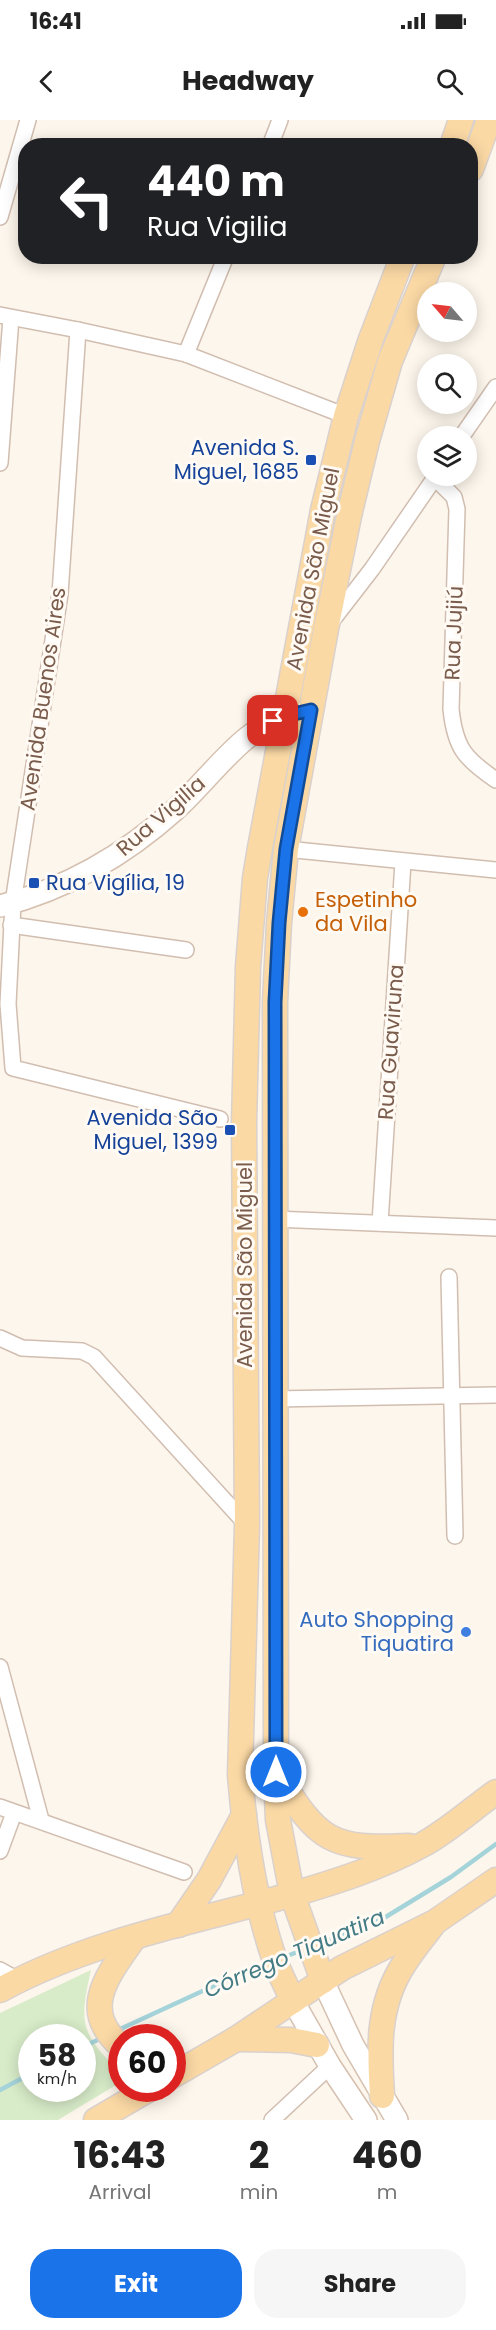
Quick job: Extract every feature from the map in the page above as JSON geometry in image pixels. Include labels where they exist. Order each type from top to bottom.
[{"type":"main road","points":[[455,138],[461,120]]},
{"type":"main road","points":[[478,150],[489,120]]},
{"type":"main road","name":"Avenida São Miguel","points":[[292,2001],[277,1965],[258,1904],[243,1815],[240,1775],[248,1525],[243,1220],[248,967],[255,879],[322,510],[346,416],[371,339],[400,264]]},
{"type":"main road","name":"Avenida São Miguel","points":[[323,1981],[292,1894],[279,1820],[276,1772],[274,1219],[275,1002],[279,923],[286,849],[349,516],[390,361],[431,264]]},
{"type":"main road","points":[[276,1772],[309,1822],[345,1845],[363,1847],[423,1845]]},
{"type":"main road","points":[[6,1980],[134,1938],[292,1894],[376,1866],[423,1845],[496,1792]]},
{"type":"main road","points":[[178,1925],[209,1880],[243,1815]]},
{"type":"main road","points":[[186,2068],[237,2039],[342,1968],[435,1922],[496,1880]]},
{"type":"main road","points":[[382,2096],[380,2044],[385,2004],[404,1963],[435,1922]]},
{"type":"main road","points":[[108,2034],[99,2012],[100,1996],[104,1982],[134,1938]]},
{"type":"main road","points":[[237,2039],[291,2040],[317,2045]]},
{"type":"main road","points":[[186,2060],[200,2060]]},
{"type":"main road","points":[[96,2120],[128,2102]]},
{"type":"street","points":[[23,138],[28,120]]},
{"type":"street","points":[[273,138],[280,120]]},
{"type":"street","points":[[1,212],[18,154]]},
{"type":"street","points":[[186,354],[223,264]]},
{"type":"street","points":[[0,463],[5,316],[186,354],[346,416]]},
{"type":"street","name":"Avenida Buenos Aires","points":[[78,330],[60,594],[7,905],[11,925],[8,1004],[13,1068],[220,1119]]},
{"type":"street","points":[[469,426],[496,387]]},
{"type":"street","points":[[326,629],[372,569],[428,486]]},
{"type":"street","name":"Rua Jujiú","points":[[444,486],[454,497],[457,509],[451,710],[454,731],[461,750],[471,762],[496,780]]},
{"type":"street","name":"Rua Vigilia","points":[[7,905],[68,882],[106,862],[142,838],[177,808],[236,747],[262,726],[285,716],[311,710]]},
{"type":"street","points":[[286,849],[496,870]]},
{"type":"street","name":"Rua Guaviruna","points":[[380,1223],[403,862]]},
{"type":"street","points":[[11,925],[186,950]]},
{"type":"street","points":[[274,1219],[496,1228]]},
{"type":"street","points":[[449,1277],[455,1536]]},
{"type":"street","points":[[0,1338],[22,1348],[82,1351],[94,1356],[248,1525]]},
{"type":"street","points":[[274,1398],[496,1395]]},
{"type":"street","points":[[0,1667],[41,1820]]},
{"type":"street","points":[[0,1851],[7,1810],[41,1820],[184,1872]]},
{"type":"street","name":"Avenida São Miguel","points":[[323,1981],[336,2013],[397,2120]]},
{"type":"street","name":"Avenida São Miguel","points":[[292,2001],[330,2066],[366,2120]]},
{"type":"street","points":[[272,2120],[330,2066]]},
{"type":"green space","points":[[91,1970],[85,2005],[85,2024],[18,2024],[18,2102],[88,2102],[58,2120],[0,2120],[0,2013]]},
{"type":"green space","points":[[96,2045],[108,2059],[108,2090],[96,2097]]},
{"type":"waterway","name":"Córrego Tiquatira","points":[[319,1944],[384,1918],[451,1877],[496,1844]]},
{"type":"waterway","name":"Córrego Tiquatira","points":[[282,1958],[305,1949]]},
{"type":"waterway","name":"Córrego Tiquatira","points":[[131,2024],[269,1963]]},
{"type":"waterway","name":"Córrego Tiquatira","points":[[96,2041],[102,2038]]},
{"type":"waterway","name":"Córrego Tiquatira","points":[[0,2090],[18,2080]]},
{"type":"place","name":"Avenida S. Miguel, 1685","points":[[311,460]]},
{"type":"place","name":"Rua Vigília, 19","points":[[34,883]]},
{"type":"place","name":"Espetinho da Vila","points":[[303,912]]},
{"type":"place","name":"Avenida São Miguel, 1399","points":[[230,1130]]},
{"type":"place","name":"Auto Shopping Tiquatira","points":[[466,1632]]},
{"type":"route","points":[[273,721],[311,710],[286,849],[275,1002],[276,1772]]}]
